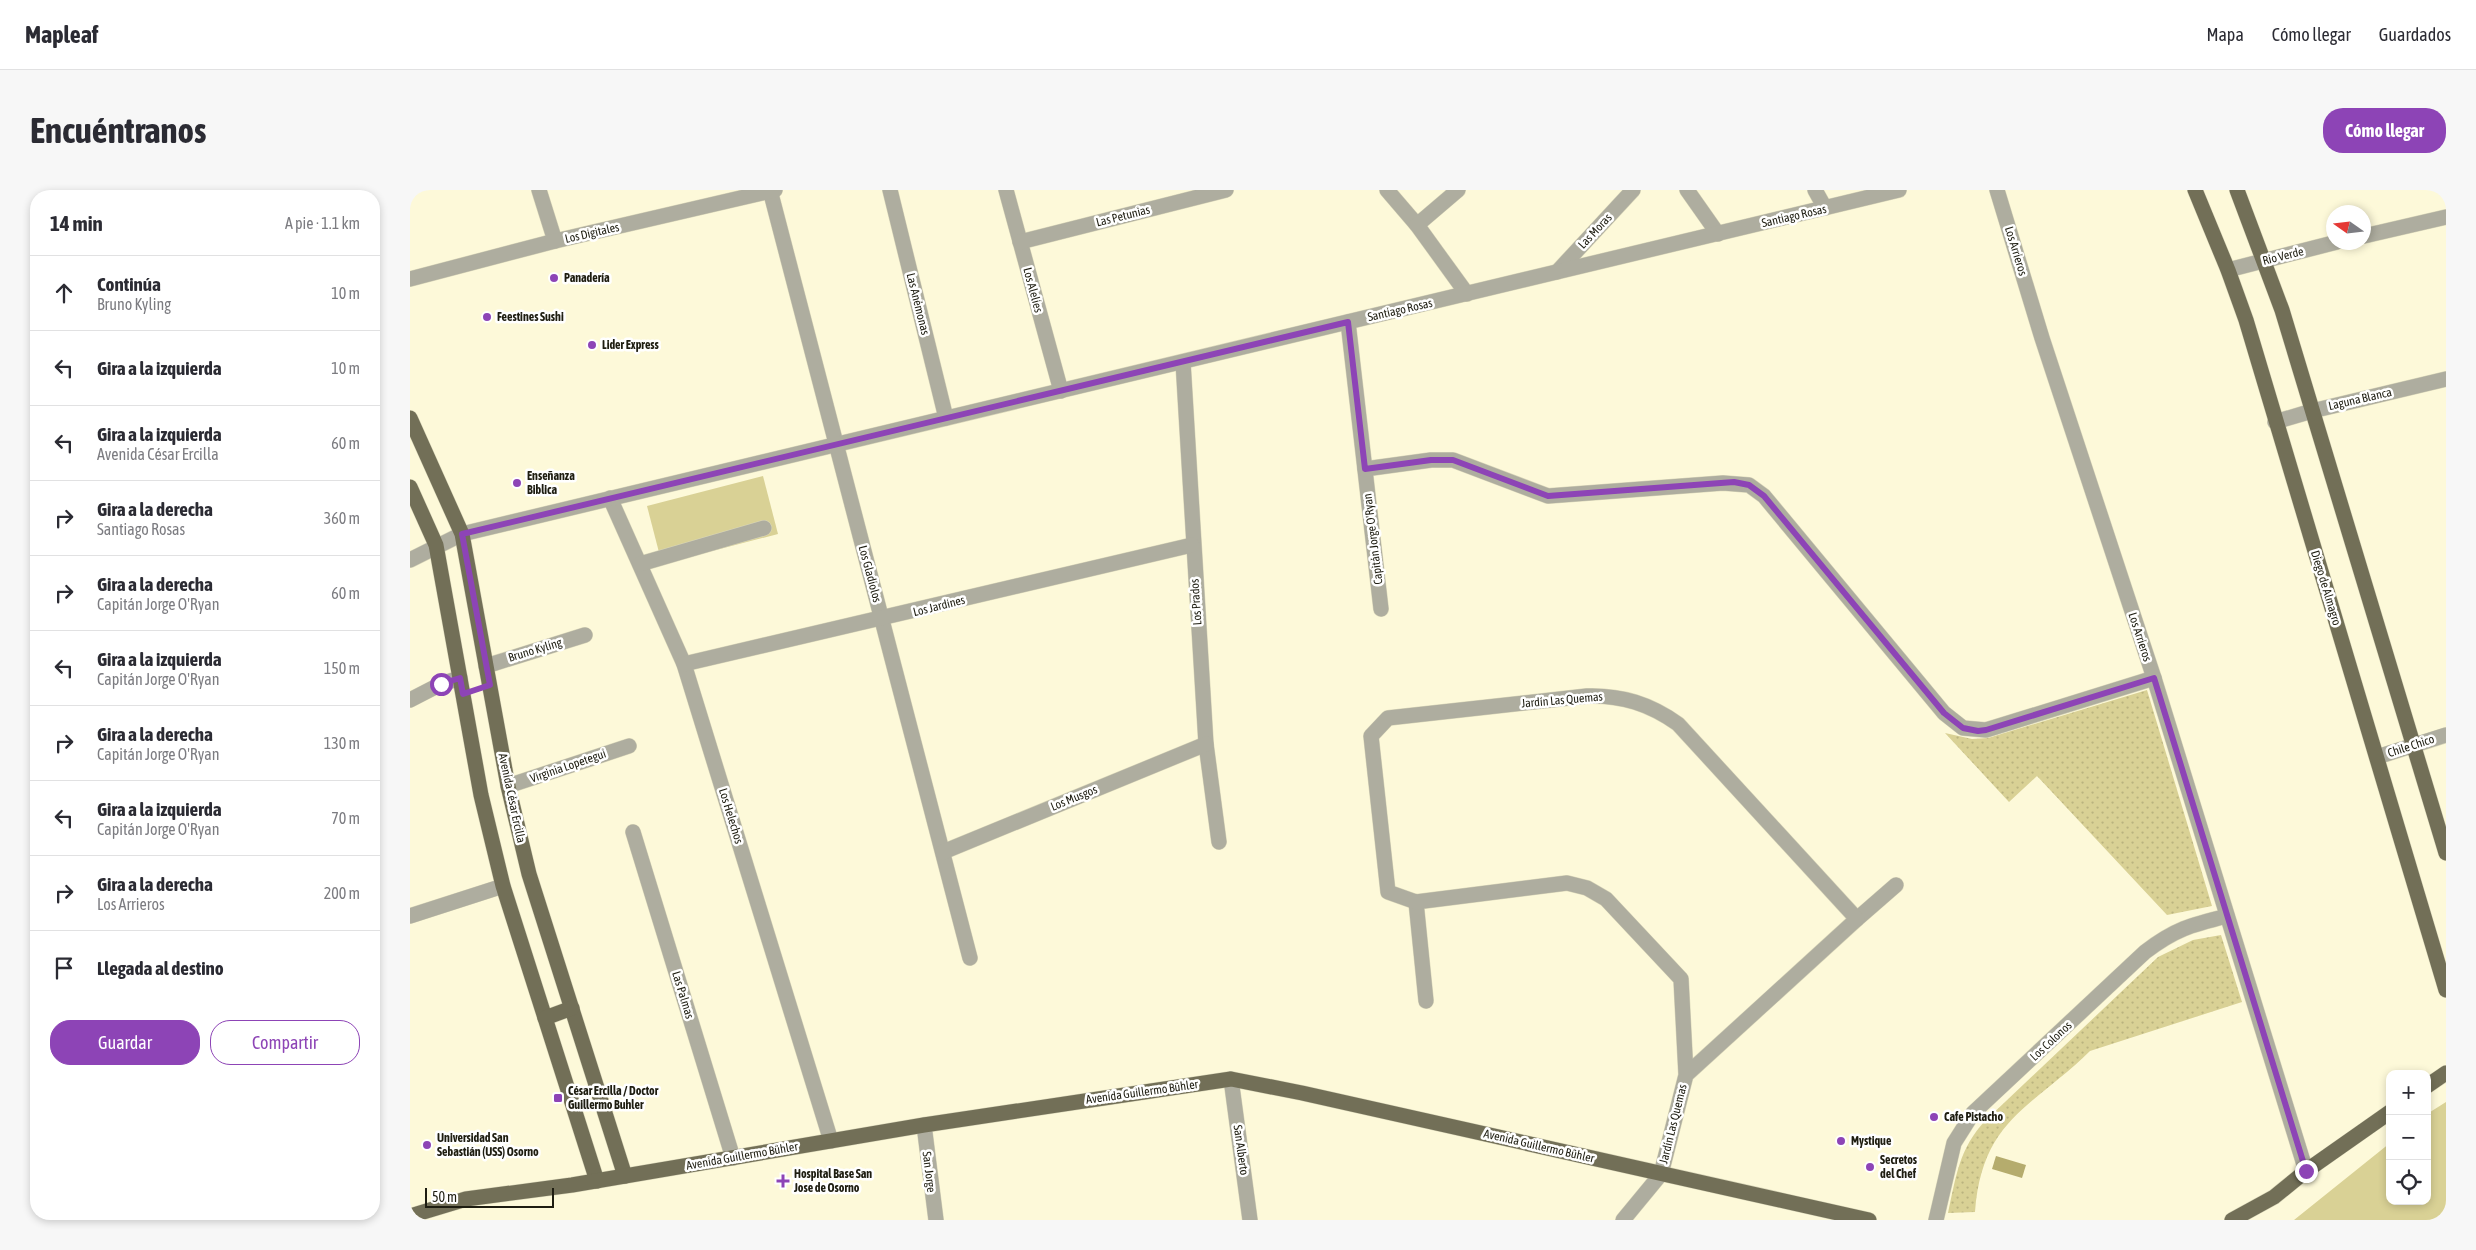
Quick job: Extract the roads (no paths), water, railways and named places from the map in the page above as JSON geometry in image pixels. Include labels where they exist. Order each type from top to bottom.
[{"type":"main road","name":"Diego de Almagro","points":[[2195,190],[2228,270],[2446,990]]},
{"type":"main road","points":[[2237,190],[2265,260],[2446,853]]},
{"type":"main road","name":"Avenida César Ercilla","points":[[410,418],[418,452],[462,534],[508,786],[522,846],[625,1176]]},
{"type":"main road","points":[[410,487],[436,545],[481,795],[503,886],[597,1181]]},
{"type":"main road","points":[[463,694],[490,685]]},
{"type":"main road","points":[[495,854],[522,846]]},
{"type":"main road","points":[[545,1018],[572,1008]]},
{"type":"main road","points":[[2431,1083],[2446,1073]]},
{"type":"main road","name":"Avenida Guillermo Bühler","points":[[410,1216],[466,1199],[597,1181],[924,1125],[1231,1079],[1302,1093],[1870,1220]]},
{"type":"main road","points":[[2232,1220],[2274,1197],[2306,1171],[2386,1115]]},
{"type":"street","points":[[539,190],[554,241]]},
{"type":"street","name":"Los Digitales","points":[[410,279],[554,241],[772,190]]},
{"type":"street","name":"Los Gladiolos","points":[[772,190],[970,958]]},
{"type":"street","name":"Las Anémonas","points":[[890,190],[946,418]]},
{"type":"street","name":"Los Alelies","points":[[1006,190],[1061,391]]},
{"type":"street","name":"Las Petunias","points":[[1020,242],[1226,190]]},
{"type":"street","points":[[1387,190],[1417,225],[1467,294]]},
{"type":"street","points":[[1417,225],[1458,190]]},
{"type":"street","name":"Las Moras","points":[[1557,272],[1633,190]]},
{"type":"street","points":[[1687,190],[1718,234]]},
{"type":"street","points":[[1815,190],[1825,208]]},
{"type":"street","name":"Santiago Rosas","points":[[410,560],[436,545],[462,534],[1899,190]]},
{"type":"street","name":"Los Arrieros","points":[[1997,190],[2044,346],[2154,678],[2306,1171]]},
{"type":"street","points":[[2371,234],[2446,217]]},
{"type":"street","name":"Río Verde","points":[[2228,270],[2326,245]]},
{"type":"street","name":"Capitán Jorge O'Ryan","points":[[1348,322],[1381,609]]},
{"type":"street","name":"Los Prados","points":[[1183,362],[1192,545],[1206,744],[1220,842]]},
{"type":"street","name":"Laguna Blanca","points":[[2275,422],[2312,411],[2446,379]]},
{"type":"street","points":[[1365,469],[1431,460],[1453,460],[1548,496],[1728,483],[1749,485],[1764,496],[1944,713],[1956,724],[1971,730],[1998,728],[2154,678]]},
{"type":"street","name":"Los Helechos","points":[[610,498],[684,664],[831,1141]]},
{"type":"street","points":[[640,564],[764,528]]},
{"type":"street","name":"Los Jardines","points":[[684,664],[1192,545]]},
{"type":"street","name":"Bruno Kyling","points":[[486,666],[585,635]]},
{"type":"street","points":[[410,700],[441,684],[460,678]]},
{"type":"street","name":"Jardín Las Quemas","points":[[1661,1174],[1686,1074],[1681,979],[1606,899],[1596,893],[1567,883],[1416,902],[1388,892],[1371,736],[1388,718],[1604,696],[1644,704],[1678,724],[1857,919]]},
{"type":"street","name":"Chile Chico","points":[[2376,757],[2446,735]]},
{"type":"street","name":"Los Musgos","points":[[943,852],[1206,744]]},
{"type":"street","name":"Virginia Lopetegui","points":[[508,786],[629,746]]},
{"type":"street","name":"Las Palmas","points":[[633,832],[733,1158]]},
{"type":"street","name":"Jardín Las Quemas","points":[[1686,1074],[1896,885]]},
{"type":"street","points":[[410,916],[503,886]]},
{"type":"street","points":[[1416,902],[1426,1001]]},
{"type":"street","name":"Los Colonos","points":[[1936,1220],[1952,1149],[1960,1132],[1974,1113],[2145,952],[2168,934],[2227,916]]},
{"type":"street","name":"San Alberto","points":[[1231,1079],[1250,1220]]},
{"type":"street","name":"San Jorge","points":[[924,1125],[936,1220]]},
{"type":"street","points":[[1623,1220],[1661,1174]]},
{"type":"place","name":"Panadería","points":[[554,278]]},
{"type":"place","name":"Feestines Sushi","points":[[487,317]]},
{"type":"place","name":"Lider Express","points":[[592,345]]},
{"type":"place","name":"Enseñanza Biblica","points":[[517,483]]},
{"type":"place","name":"César Ercilla / Doctor Guillermo Buhler","points":[[558,1098]]},
{"type":"place","name":"Cafe Pistacho","points":[[1934,1117]]},
{"type":"place","name":"Mystique","points":[[1841,1141]]},
{"type":"place","name":"Universidad San Sebastián (USS) Osorno","points":[[427,1145]]},
{"type":"place","name":"Secretos del Chef","points":[[1870,1167]]},
{"type":"place","name":"Hospital Base San Jose de Osorno","points":[[783,1181]]}]
